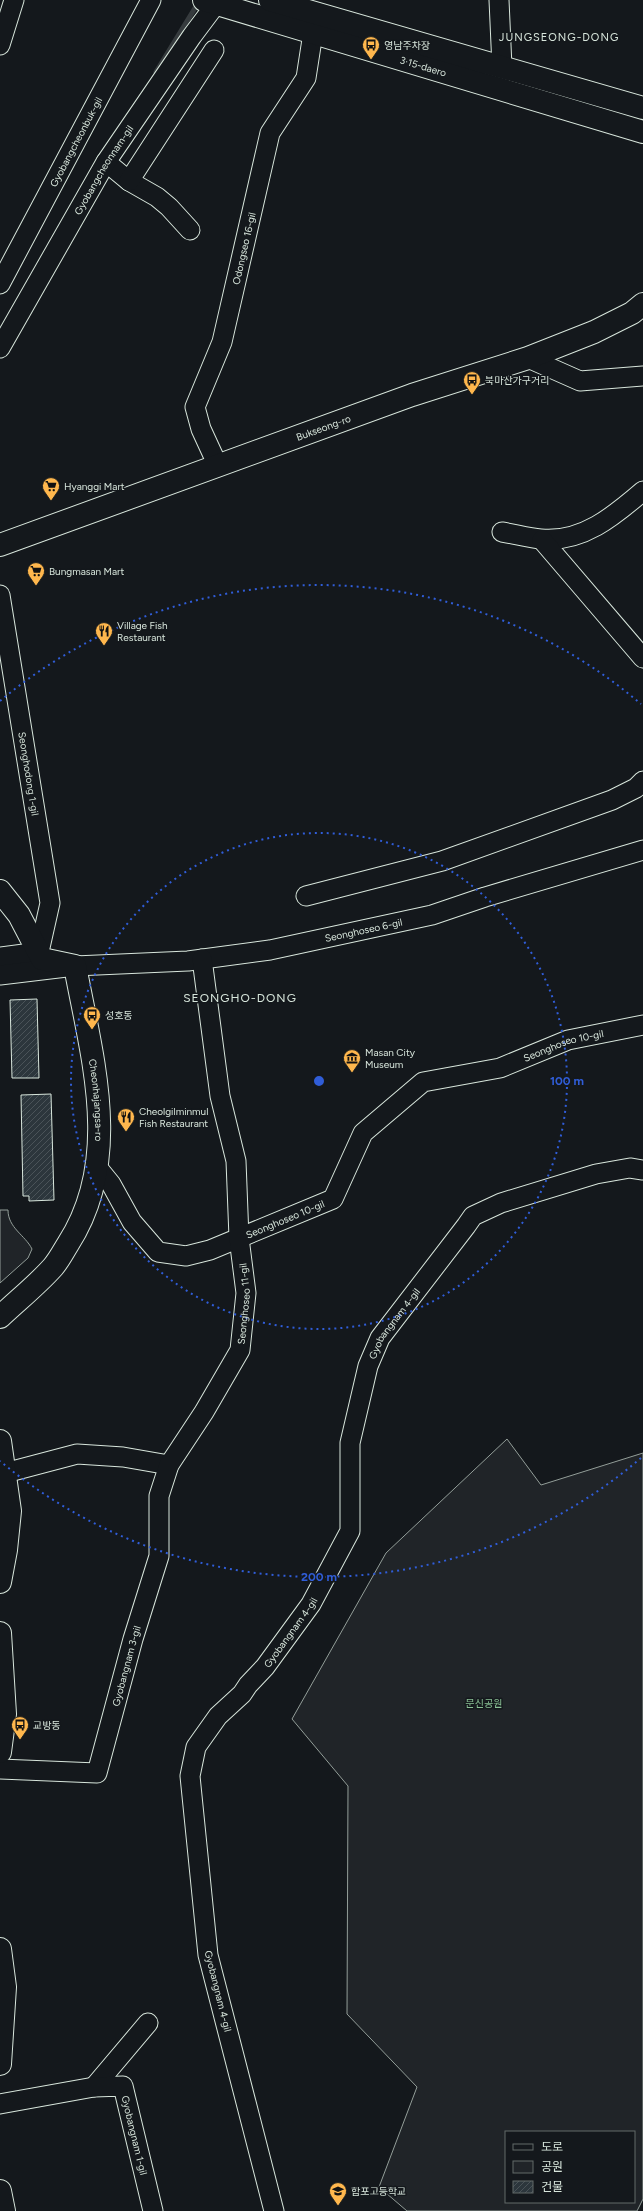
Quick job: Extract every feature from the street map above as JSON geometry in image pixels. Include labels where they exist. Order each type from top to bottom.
[{"type":"main road","name":"3·15-daero","points":[[270,0],[643,108]]},
{"type":"main road","name":"3·15-daero","points":[[213,1],[313,33],[643,132]]},
{"type":"main road","name":"Bukseong-ro","points":[[0,545],[412,395],[528,358],[594,332],[632,313],[643,304]]},
{"type":"main road","points":[[0,891],[19,915],[42,959],[75,966]]},
{"type":"main road","name":"Cheonhajangsa-ro","points":[[0,1316],[54,1266],[82,1220],[95,1184],[98,1168],[99,1100],[75,966]]},
{"type":"main road","points":[[0,1441],[10,1511],[6,1550],[0,1582]]},
{"type":"main road","points":[[0,1633],[5,1714],[0,1752]]},
{"type":"main road","points":[[0,1949],[6,1987],[0,2064]]},
{"type":"main road","points":[[0,2191],[4,2211]]},
{"type":"street","points":[[0,45],[14,0]]},
{"type":"street","name":"Gyobangcheonbuk-gil","points":[[0,284],[151,0]]},
{"type":"street","points":[[499,0],[502,67]]},
{"type":"street","name":"Gyobangcheonnam-gil","points":[[0,348],[106,162],[192,36],[213,1]]},
{"type":"street","name":"Odongseo 16-gil","points":[[218,466],[201,429],[195,407],[222,342],[270,133],[306,78],[313,33]]},
{"type":"street","points":[[128,181],[214,50]]},
{"type":"street","points":[[106,162],[128,181],[157,196],[190,230]]},
{"type":"street","points":[[528,358],[580,382],[643,376]]},
{"type":"street","points":[[502,532],[542,540],[564,538],[594,529],[616,514],[643,491]]},
{"type":"street","points":[[542,540],[643,658]]},
{"type":"street","name":"Seonghodong 1-gil","points":[[0,595],[50,903],[39,952]]},
{"type":"street","points":[[306,896],[442,860],[612,800],[636,788],[643,780]]},
{"type":"street","name":"Seonghoseo 6-gil","points":[[0,975],[75,966],[153,963],[202,959],[261,951],[432,915],[485,896],[643,850]]},
{"type":"street","points":[[0,957],[39,952]]},
{"type":"street","name":"Seonghoseo 11-gil","points":[[169,1465],[204,1412],[240,1350],[246,1294],[240,1238],[236,1161],[220,1096],[202,959]]},
{"type":"street","name":"Seonghoseo 10-gil","points":[[98,1168],[111,1184],[132,1222],[158,1252],[186,1256],[210,1250],[333,1199],[363,1134],[423,1082],[500,1068],[568,1040],[643,1025]]},
{"type":"street","name":"Gyobangnam 4-gil","points":[[274,2211],[208,1956],[190,1776],[196,1747],[218,1716],[242,1694],[265,1666],[312,1604],[350,1531],[350,1443],[368,1366],[380,1338],[473,1216],[501,1203],[596,1174],[630,1168],[643,1170]]},
{"type":"street","points":[[5,1473],[77,1454],[123,1457],[169,1465]]},
{"type":"street","name":"Gyobangnam 3-gil","points":[[0,1769],[97,1773],[133,1639],[159,1556],[159,1496],[169,1465]]},
{"type":"street","points":[[94,2087],[148,2023]]},
{"type":"street","name":"Gyobangnam 1-gil","points":[[0,2104],[94,2087],[123,2086],[153,2211]]},
{"type":"green space","points":[[0,1210],[8,1210],[14,1227],[32,1249],[28,1258],[0,1283]]},
{"type":"green space","name":"문신공원","points":[[507,1439],[541,1485],[643,1453],[643,2199],[637,2211],[407,2211],[379,2187],[417,2087],[347,2014],[348,1786],[292,1719],[386,1553]]},
{"type":"building","points":[[37,999],[39,1078],[12,1078],[10,1000]]},
{"type":"building","points":[[51,1094],[54,1200],[29,1201],[29,1196],[23,1196],[21,1095]]},
{"type":"waterway","points":[[156,72],[195,8]]},
{"type":"place","name":"영남주차장","points":[[371,60]]},
{"type":"place","name":"북마산가구거리","points":[[472,395]]},
{"type":"place","name":"Hyanggi Mart","points":[[51,501]]},
{"type":"place","name":"Bungmasan Mart","points":[[36,586]]},
{"type":"place","name":"Village Fish Restaurant","points":[[104,646]]},
{"type":"place","name":"성호동","points":[[92,1030]]},
{"type":"place","name":"Masan City Museum","points":[[352,1073]]},
{"type":"place","name":"Cheolgilminmul Fish Restaurant","points":[[126,1132]]},
{"type":"place","name":"교방동","points":[[20,1740]]},
{"type":"place","name":"합포고등학교","points":[[338,2206]]},
{"type":"district","name":"JUNGSEONG-DONG","points":[[559,37]]},
{"type":"district","name":"SEONGHO-DONG","points":[[240,998]]}]
